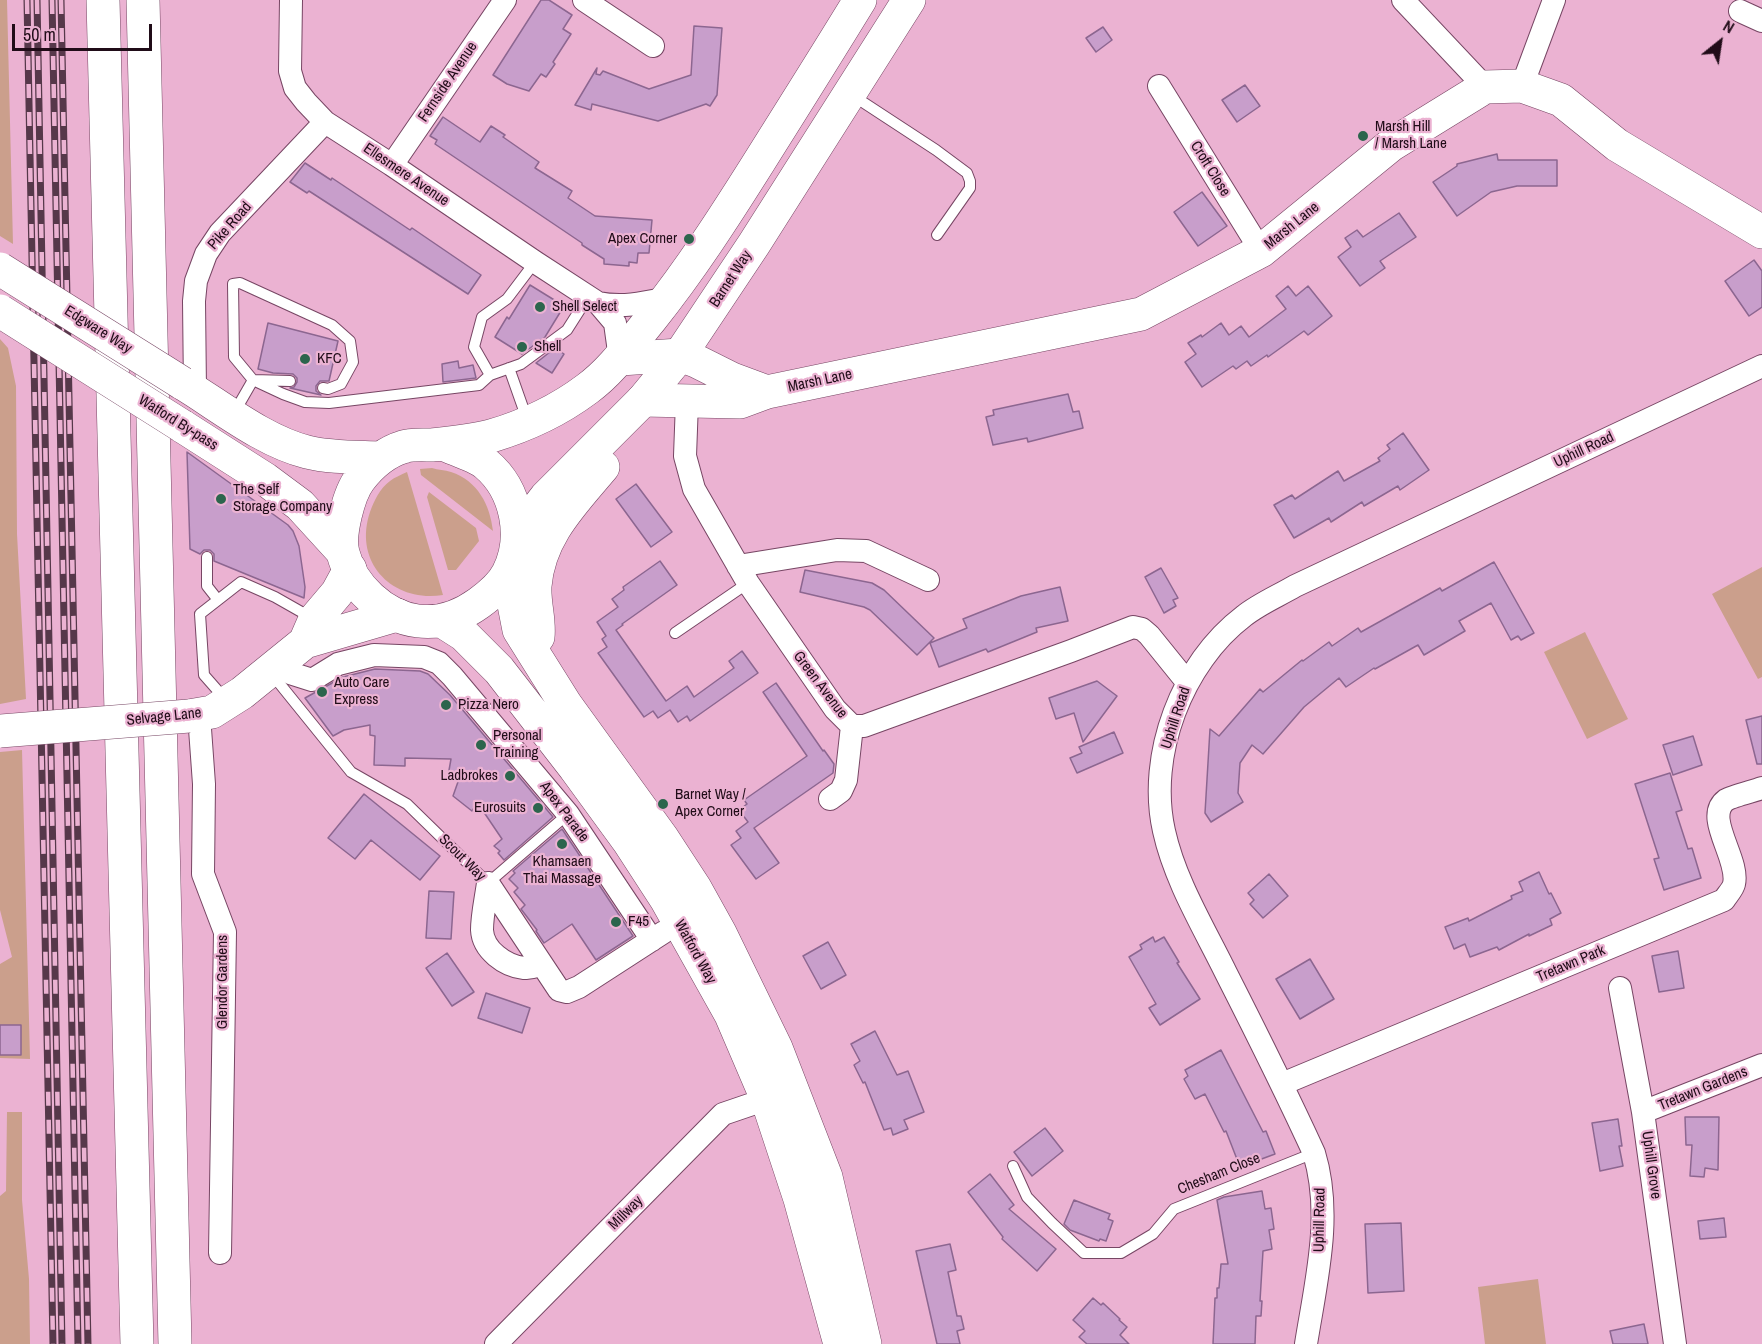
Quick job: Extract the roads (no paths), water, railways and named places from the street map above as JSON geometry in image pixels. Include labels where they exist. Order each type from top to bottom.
[{"type":"main road","points":[[103,0],[137,1344]]},
{"type":"main road","points":[[143,0],[175,1344]]},
{"type":"main road","points":[[205,711],[242,693],[292,648],[337,593],[346,560],[345,513],[361,478],[381,458],[403,447],[443,444],[490,436],[528,423],[562,406],[590,387],[620,359],[668,298],[717,229],[860,0]]},
{"type":"main road","name":"Barnet Way","points":[[519,532],[546,497],[643,400],[680,355],[748,254],[909,0]]},
{"type":"main road","points":[[1485,87],[1522,86],[1561,100],[1617,145],[1762,232]]},
{"type":"main road","name":"Marsh Lane","points":[[643,400],[740,402],[768,392],[1141,314],[1261,251],[1391,146],[1485,87]]},
{"type":"main road","name":"Edgware Way","points":[[0,268],[188,387]]},
{"type":"main road","name":"Watford By-pass","points":[[0,311],[300,505],[346,560]]},
{"type":"main road","name":"Marsh Lane","points":[[620,359],[680,355],[732,379],[768,392]]},
{"type":"main road","points":[[188,387],[232,416],[284,445],[309,453],[330,456],[381,458]]},
{"type":"main road","points":[[535,656],[539,625],[535,589],[537,565],[546,543],[559,519],[634,430],[643,400]]},
{"type":"main road","points":[[346,560],[360,586],[377,604],[397,615],[417,621],[442,621],[466,612],[492,593],[508,574],[519,532],[509,494],[486,464],[443,444]]},
{"type":"main road","name":"Watford Way","points":[[508,574],[519,630],[566,705],[663,839],[695,888],[720,933],[776,1048],[826,1177],[866,1344]]},
{"type":"main road","points":[[292,648],[397,615]]},
{"type":"main road","name":"Watford Way","points":[[442,621],[464,635],[499,670],[575,768],[629,842],[665,931],[731,1015],[767,1099],[801,1199],[840,1344]]},
{"type":"main road","name":"Selvage Lane","points":[[0,731],[205,711]]},
{"type":"street","name":"Ellesmere Avenue","points":[[291,0],[290,70],[295,88],[306,102],[325,122],[593,300],[615,323],[620,359]]},
{"type":"street","name":"Fernside Avenue","points":[[392,165],[505,0]]},
{"type":"street","points":[[585,0],[652,46]]},
{"type":"street","points":[[1403,0],[1485,87]]},
{"type":"street","points":[[1522,86],[1554,0]]},
{"type":"street","points":[[1740,11],[1762,21]]},
{"type":"street","name":"Croft Close","points":[[1159,86],[1261,251]]},
{"type":"street","name":"Pike Road","points":[[188,387],[196,281],[206,254],[220,233],[325,122]]},
{"type":"street","name":"Ellesmere Avenue","points":[[593,300],[615,306],[668,298]]},
{"type":"street","name":"Uphill Road","points":[[1306,1344],[1321,1247],[1323,1197],[1314,1153],[1193,907],[1175,867],[1164,832],[1159,804],[1159,776],[1169,727],[1187,682],[1216,642],[1244,616],[1295,586],[1762,366]]},
{"type":"street","name":"Green Avenue","points":[[687,402],[685,456],[693,489],[743,574],[835,709],[852,726],[864,726],[1133,627],[1149,634],[1187,682]]},
{"type":"street","points":[[743,574],[837,550],[866,551],[928,580]]},
{"type":"street","name":"Apex Parade","points":[[292,648],[291,673],[312,680],[338,664],[374,654],[424,657],[439,663],[665,931]]},
{"type":"street","name":"Glendor Gardens","points":[[205,711],[203,874],[225,932],[220,1252]]},
{"type":"street","points":[[830,799],[841,791],[846,780],[852,726]]},
{"type":"street","name":"Tretawn Park","points":[[1282,1084],[1724,900],[1734,886],[1735,868],[1718,820],[1718,812],[1726,800],[1762,788]]},
{"type":"street","points":[[488,883],[482,931],[487,945],[497,957],[512,965],[526,968],[542,965]]},
{"type":"street","name":"Scout Way","points":[[488,883],[559,990],[567,992],[579,987],[665,931]]},
{"type":"street","name":"Uphill Grove","points":[[1620,988],[1643,1112],[1675,1344]]},
{"type":"street","name":"Tretawn Gardens","points":[[1643,1112],[1762,1065]]},
{"type":"street","name":"Millway","points":[[496,1344],[723,1114],[767,1099]]},
{"type":"lane","points":[[850,93],[967,173],[970,188],[937,235]]},
{"type":"lane","points":[[490,375],[474,346],[482,317],[507,298],[535,262]]},
{"type":"lane","points":[[323,388],[328,389],[341,384],[353,362],[350,341],[332,325],[240,283],[233,284],[234,357],[253,380],[305,402],[329,404],[479,386],[490,375],[521,364],[567,330],[593,300]]},
{"type":"lane","points":[[509,368],[528,423]]},
{"type":"lane","points":[[253,380],[290,381]]},
{"type":"lane","points":[[232,416],[253,380]]},
{"type":"lane","points":[[207,557],[207,586],[218,600]]},
{"type":"lane","points":[[675,633],[743,574]]},
{"type":"lane","points":[[205,711],[200,614],[241,582],[275,597],[292,648]]},
{"type":"lane","name":"Scout Way","points":[[292,648],[351,772],[407,804],[488,883]]},
{"type":"lane","points":[[488,883],[568,814]]},
{"type":"lane","name":"Chesham Close","points":[[1013,1166],[1027,1197],[1084,1253],[1121,1253],[1153,1234],[1173,1209],[1314,1153]]},
{"type":"railway","points":[[27,0],[53,1344]]},
{"type":"railway","points":[[37,0],[62,1344]]},
{"type":"railway","points":[[52,0],[78,1344]]},
{"type":"railway","points":[[61,0],[88,1344]]},
{"type":"place","name":"Marsh Hill / Marsh Lane","points":[[1363,136]]},
{"type":"place","name":"Apex Corner","points":[[689,239]]},
{"type":"place","name":"Shell Select","points":[[540,307]]},
{"type":"place","name":"Shell","points":[[522,347]]},
{"type":"place","name":"KFC","points":[[305,359]]},
{"type":"place","name":"The Self Storage Company","points":[[221,499]]},
{"type":"place","name":"Auto Care Express","points":[[322,692]]},
{"type":"place","name":"Pizza Nero","points":[[446,705]]},
{"type":"place","name":"Personal Training","points":[[481,745]]},
{"type":"place","name":"Ladbrokes","points":[[510,776]]},
{"type":"place","name":"Barnet Way / Apex Corner","points":[[663,804]]},
{"type":"place","name":"Eurosuits","points":[[538,808]]},
{"type":"place","name":"Khamsaen Thai Massage","points":[[562,844]]},
{"type":"place","name":"F45","points":[[616,922]]}]
